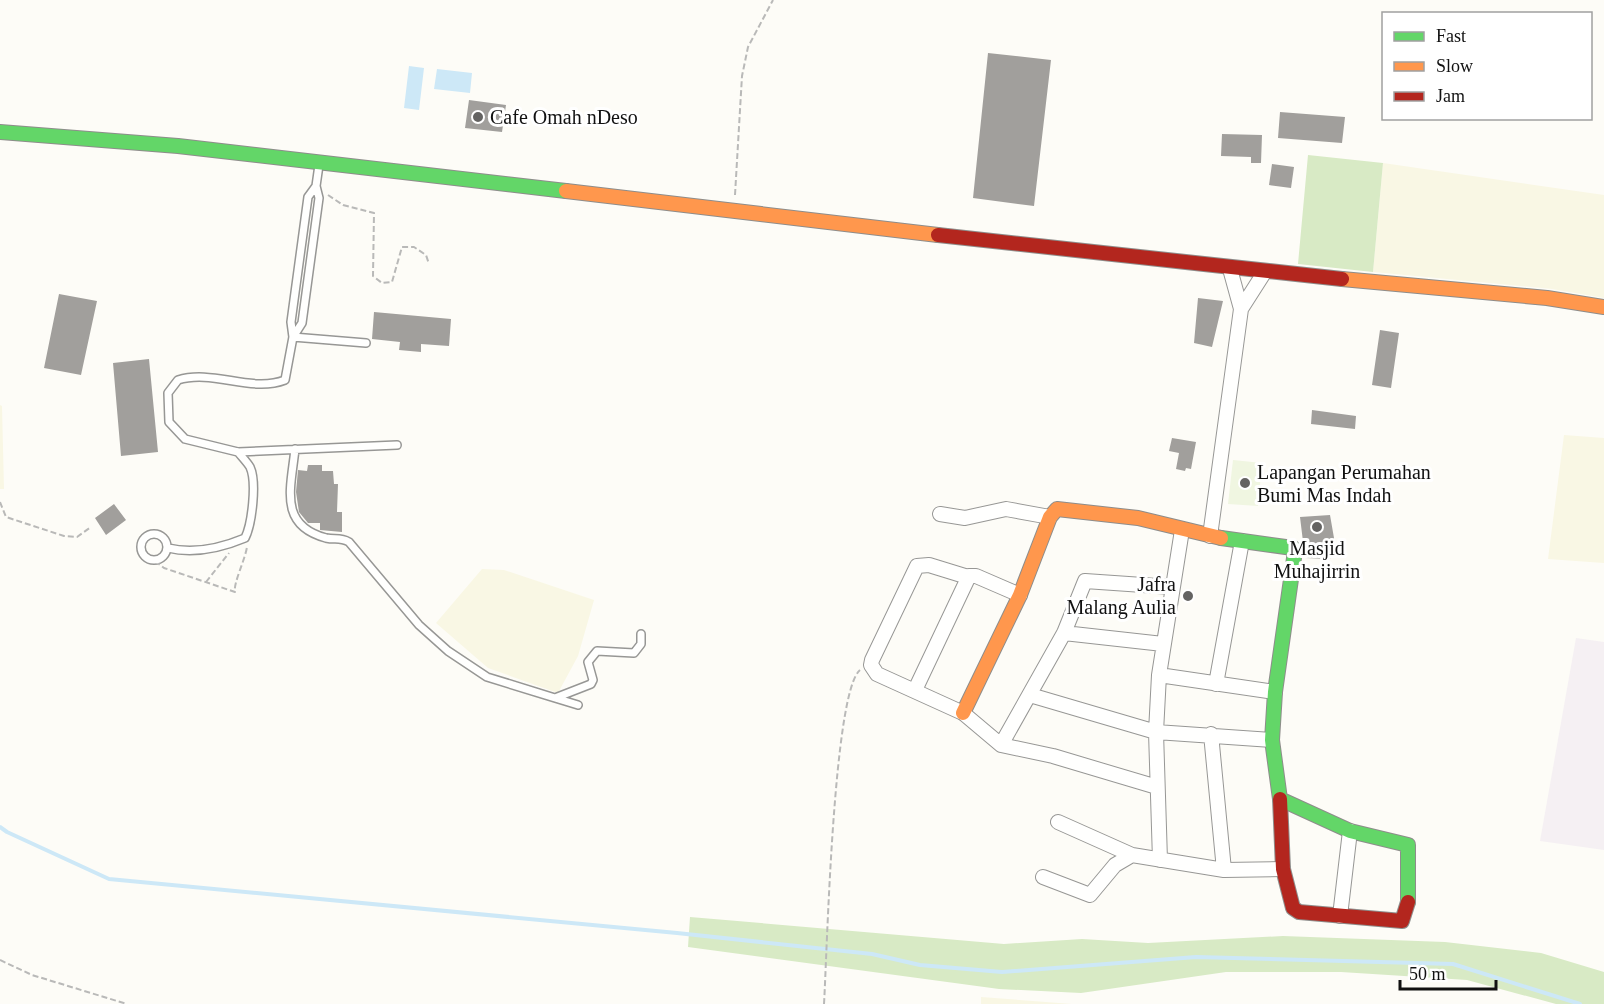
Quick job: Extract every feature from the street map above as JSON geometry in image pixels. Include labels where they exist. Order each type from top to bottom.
[{"type":"street","points":[[0,132],[178,146],[319,165],[734,210],[1264,273],[1546,298],[1604,307]]},
{"type":"street","points":[[1210,536],[1241,309],[1230,269]]},
{"type":"street","points":[[1241,309],[1264,273]]},
{"type":"street","points":[[963,713],[1020,595],[1050,517],[1061,508],[1138,518],[1210,536],[1295,550],[1275,692],[1272,740],[1280,799],[1283,869],[1293,908],[1299,912],[1397,922],[1406,917],[1408,845],[1350,831],[1280,799]]},
{"type":"street","points":[[940,514],[965,518],[1006,509],[1050,517]]},
{"type":"street","points":[[1160,860],[1156,732],[1159,675],[1182,530]]},
{"type":"street","points":[[1216,684],[1242,541]]},
{"type":"street","points":[[1020,595],[976,576],[968,577],[929,565],[917,566],[870,666],[878,674],[963,713],[1001,745],[1053,756],[1157,787]]},
{"type":"street","points":[[915,690],[968,577]]},
{"type":"street","points":[[1001,745],[1064,633],[1085,581],[1172,587]]},
{"type":"street","points":[[1064,633],[1163,644]]},
{"type":"street","points":[[1159,675],[1275,692]]},
{"type":"street","points":[[1030,695],[1156,732],[1211,734],[1240,740],[1272,740]]},
{"type":"street","points":[[1211,734],[1224,870]]},
{"type":"street","points":[[1058,822],[1132,855],[1224,870],[1283,869]]},
{"type":"street","points":[[1340,916],[1350,831]]},
{"type":"street","points":[[1043,877],[1090,895],[1095,892],[1112,869],[1132,855]]},
{"type":"lane","points":[[319,165],[316,186],[308,197],[291,322],[293,337],[285,380],[262,383],[198,376],[178,380],[168,393],[169,422],[179,434],[196,443],[238,453],[397,445]]},
{"type":"lane","points":[[293,337],[366,343]]},
{"type":"lane","points":[[295,449],[290,504],[291,511],[299,525],[327,538],[342,537],[349,542],[419,625],[474,670],[487,677],[578,705]]},
{"type":"lane","points":[[168,548],[180,551],[227,544],[245,538],[250,528],[251,470],[238,453]]},
{"type":"lane","points":[[159,535],[166,541],[168,548],[163,557],[155,561],[147,559],[142,552],[141,544],[146,537],[159,535]]},
{"type":"lane","points":[[555,698],[591,684],[593,680],[588,662],[593,654],[597,651],[634,653],[641,644],[640,634]]},
{"type":"path","points":[[734,210],[742,76],[752,38],[773,0]]},
{"type":"path","points":[[316,186],[343,205],[374,213],[371,267],[373,276],[382,283],[392,282],[402,248],[414,247],[426,255],[429,264]]},
{"type":"path","points":[[0,502],[6,517],[64,536],[77,537],[91,527]]},
{"type":"path","points":[[155,561],[164,568],[235,592],[234,586],[243,569],[250,528]]},
{"type":"path","points":[[206,582],[228,557],[227,544]]},
{"type":"path","points":[[824,1004],[832,840],[845,706],[857,671],[870,666]]},
{"type":"path","points":[[0,960],[32,975],[128,1004]]},
{"type":"shaded area","points":[[1383,163],[1604,195],[1604,298],[1552,289],[1373,272]]},
{"type":"shaded area","points":[[0,405],[2,406],[4,489],[0,489]]},
{"type":"shaded area","points":[[1564,435],[1604,438],[1604,563],[1548,559]]},
{"type":"shaded area","points":[[482,569],[504,570],[594,600],[578,656],[558,693],[488,668],[436,623]]},
{"type":"shaded area","points":[[1576,638],[1604,642],[1604,850],[1540,841]]},
{"type":"shaded area","points":[[981,997],[1072,1004],[981,1004]]},
{"type":"green space","points":[[1308,155],[1383,163],[1373,272],[1298,264]]},
{"type":"green space","name":"Lapangan Perumahan Bumi Mas Indah","points":[[1233,460],[1262,463],[1258,506],[1228,504]]},
{"type":"green space","points":[[690,917],[1004,944],[1082,939],[1148,943],[1283,936],[1445,942],[1541,953],[1604,972],[1604,1004],[1556,1004],[1467,980],[1341,972],[1226,972],[1081,993],[999,989],[688,947]]},
{"type":"water","points":[[409,66],[424,68],[419,110],[404,108]]},
{"type":"water","points":[[437,69],[472,73],[470,93],[434,89]]},
{"type":"building","points":[[988,53],[1051,60],[1034,206],[973,198]]},
{"type":"building","points":[[469,100],[506,105],[502,132],[465,128]]},
{"type":"building","points":[[1280,112],[1345,117],[1342,143],[1278,138]]},
{"type":"building","points":[[1222,134],[1262,135],[1261,163],[1251,163],[1251,157],[1221,156]]},
{"type":"building","points":[[1272,164],[1294,167],[1291,188],[1269,185]]},
{"type":"building","points":[[59,294],[97,301],[81,375],[44,368]]},
{"type":"building","points":[[1198,298],[1223,301],[1212,347],[1194,343]]},
{"type":"building","points":[[374,312],[451,319],[449,346],[421,344],[421,352],[399,350],[400,342],[372,339]]},
{"type":"building","points":[[1380,330],[1399,333],[1391,388],[1372,385]]},
{"type":"building","points":[[149,359],[158,452],[121,456],[113,363]]},
{"type":"building","points":[[1312,410],[1356,416],[1355,429],[1311,424]]},
{"type":"building","points":[[1172,438],[1196,442],[1191,469],[1186,468],[1185,471],[1176,469],[1179,453],[1169,451]]},
{"type":"building","points":[[308,465],[322,465],[322,471],[333,471],[334,484],[338,484],[337,512],[342,512],[342,532],[320,530],[320,523],[308,523],[299,512],[296,492],[298,470],[307,471]]},
{"type":"building","points":[[114,504],[126,520],[106,535],[95,518]]},
{"type":"building","name":"Masjid Muhajirrin","points":[[1330,515],[1334,538],[1330,559],[1305,558],[1300,517]]},
{"type":"waterway","points":[[0,827],[109,879],[677,933],[872,954],[920,965],[1002,972],[1196,957],[1453,964],[1580,1004]]},
{"type":"traffic: fast","points":[[0,132],[178,146],[566,191]]},
{"type":"traffic: fast","points":[[1221,538],[1293,548],[1295,551],[1275,692],[1272,740],[1280,799],[1350,831],[1408,845],[1408,902]]},
{"type":"traffic: slow","points":[[566,191],[938,235]]},
{"type":"traffic: slow","points":[[1342,279],[1547,298],[1604,307]]},
{"type":"traffic: slow","points":[[963,713],[1020,595],[1050,517],[1057,509],[1138,518],[1221,538]]},
{"type":"traffic: jam","points":[[938,235],[1342,279]]},
{"type":"traffic: jam","points":[[1280,799],[1283,869],[1293,908],[1299,912],[1402,921],[1408,902]]},
{"type":"place","name":"Cafe Omah nDeso","points":[[478,117]]},
{"type":"place","name":"Lapangan Perumahan Bumi Mas Indah","points":[[1245,483]]},
{"type":"place","name":"Masjid Muhajirrin","points":[[1317,527]]},
{"type":"place","name":"Jafra Malang Aulia","points":[[1188,596]]}]
